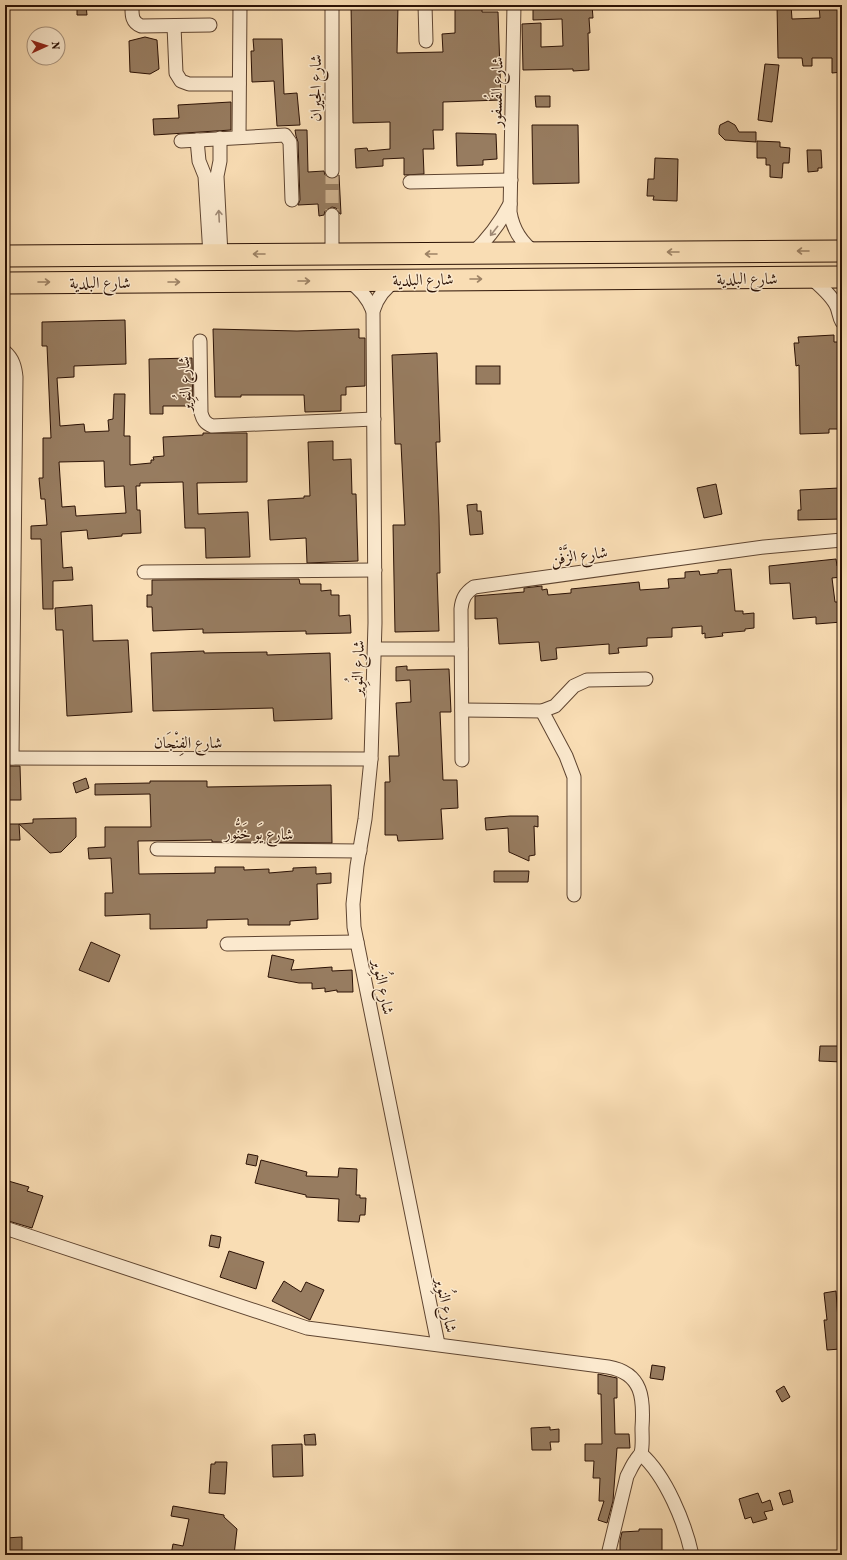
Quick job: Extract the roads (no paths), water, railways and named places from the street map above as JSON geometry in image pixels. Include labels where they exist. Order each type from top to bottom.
[{"type":"main road","name":"شارع البلدية","points":[[5,256],[842,251]]},
{"type":"main road","name":"شارع البلدية","points":[[5,282],[842,277]]},
{"type":"street","points":[[132,5],[132,18],[138,25],[144,27],[210,25]]},
{"type":"street","points":[[239,137],[240,5]]},
{"type":"street","name":"شارع الجيران","points":[[332,5],[332,170]]},
{"type":"street","points":[[425,5],[426,41]]},
{"type":"street","name":"شارع الفُسفور","points":[[514,5],[510,204],[512,220],[516,232],[523,242],[536,253]]},
{"type":"street","points":[[174,26],[176,73],[181,81],[189,84],[239,84]]},
{"type":"street","points":[[181,141],[282,135],[287,137],[290,142],[292,200]]},
{"type":"street","points":[[215,255],[217,176],[220,161],[220,138]]},
{"type":"street","points":[[198,140],[199,161],[205,176],[215,255]]},
{"type":"street","points":[[410,182],[511,180]]},
{"type":"street","name":"شارع الفُسفور","points":[[472,254],[498,226],[510,204]]},
{"type":"street","points":[[332,215],[332,254]]},
{"type":"street","points":[[810,278],[840,303],[839,317],[842,322]]},
{"type":"street","name":"شارع النُوِير","points":[[399,279],[385,289],[376,303],[373,312],[375,649],[371,759],[365,819],[353,904],[354,927],[438,1344],[621,1370],[633,1379],[642,1395],[643,1413],[641,1454]]},
{"type":"street","name":"شارع النُوِير","points":[[347,281],[361,290],[366,296],[373,312]]},
{"type":"street","name":"شارع النُوِير","points":[[200,341],[201,413],[204,422],[212,426],[374,419]]},
{"type":"street","points":[[5,352],[12,360],[15,368],[10,436],[8,758]]},
{"type":"street","name":"شارع الزَّفْن","points":[[462,760],[461,610],[462,600],[466,593],[474,587],[764,547],[842,540]]},
{"type":"street","points":[[144,572],[375,570]]},
{"type":"street","points":[[375,649],[461,649]]},
{"type":"street","points":[[462,710],[542,711],[555,706],[574,686],[587,680],[646,679]]},
{"type":"street","points":[[542,711],[566,756],[574,777],[574,895]]},
{"type":"street","name":"شارع الفِنْجَان","points":[[8,758],[371,759]]},
{"type":"street","name":"شارع يَو خَنُّور","points":[[157,849],[360,851]]},
{"type":"street","name":"شارع النُوِير","points":[[227,944],[357,942]]},
{"type":"street","points":[[5,1228],[307,1328],[438,1344]]},
{"type":"street","points":[[608,1555],[627,1476],[641,1454],[657,1473],[675,1504],[683,1522],[692,1555]]},
{"type":"tunnel","points":[[332,171],[332,215]]}]
